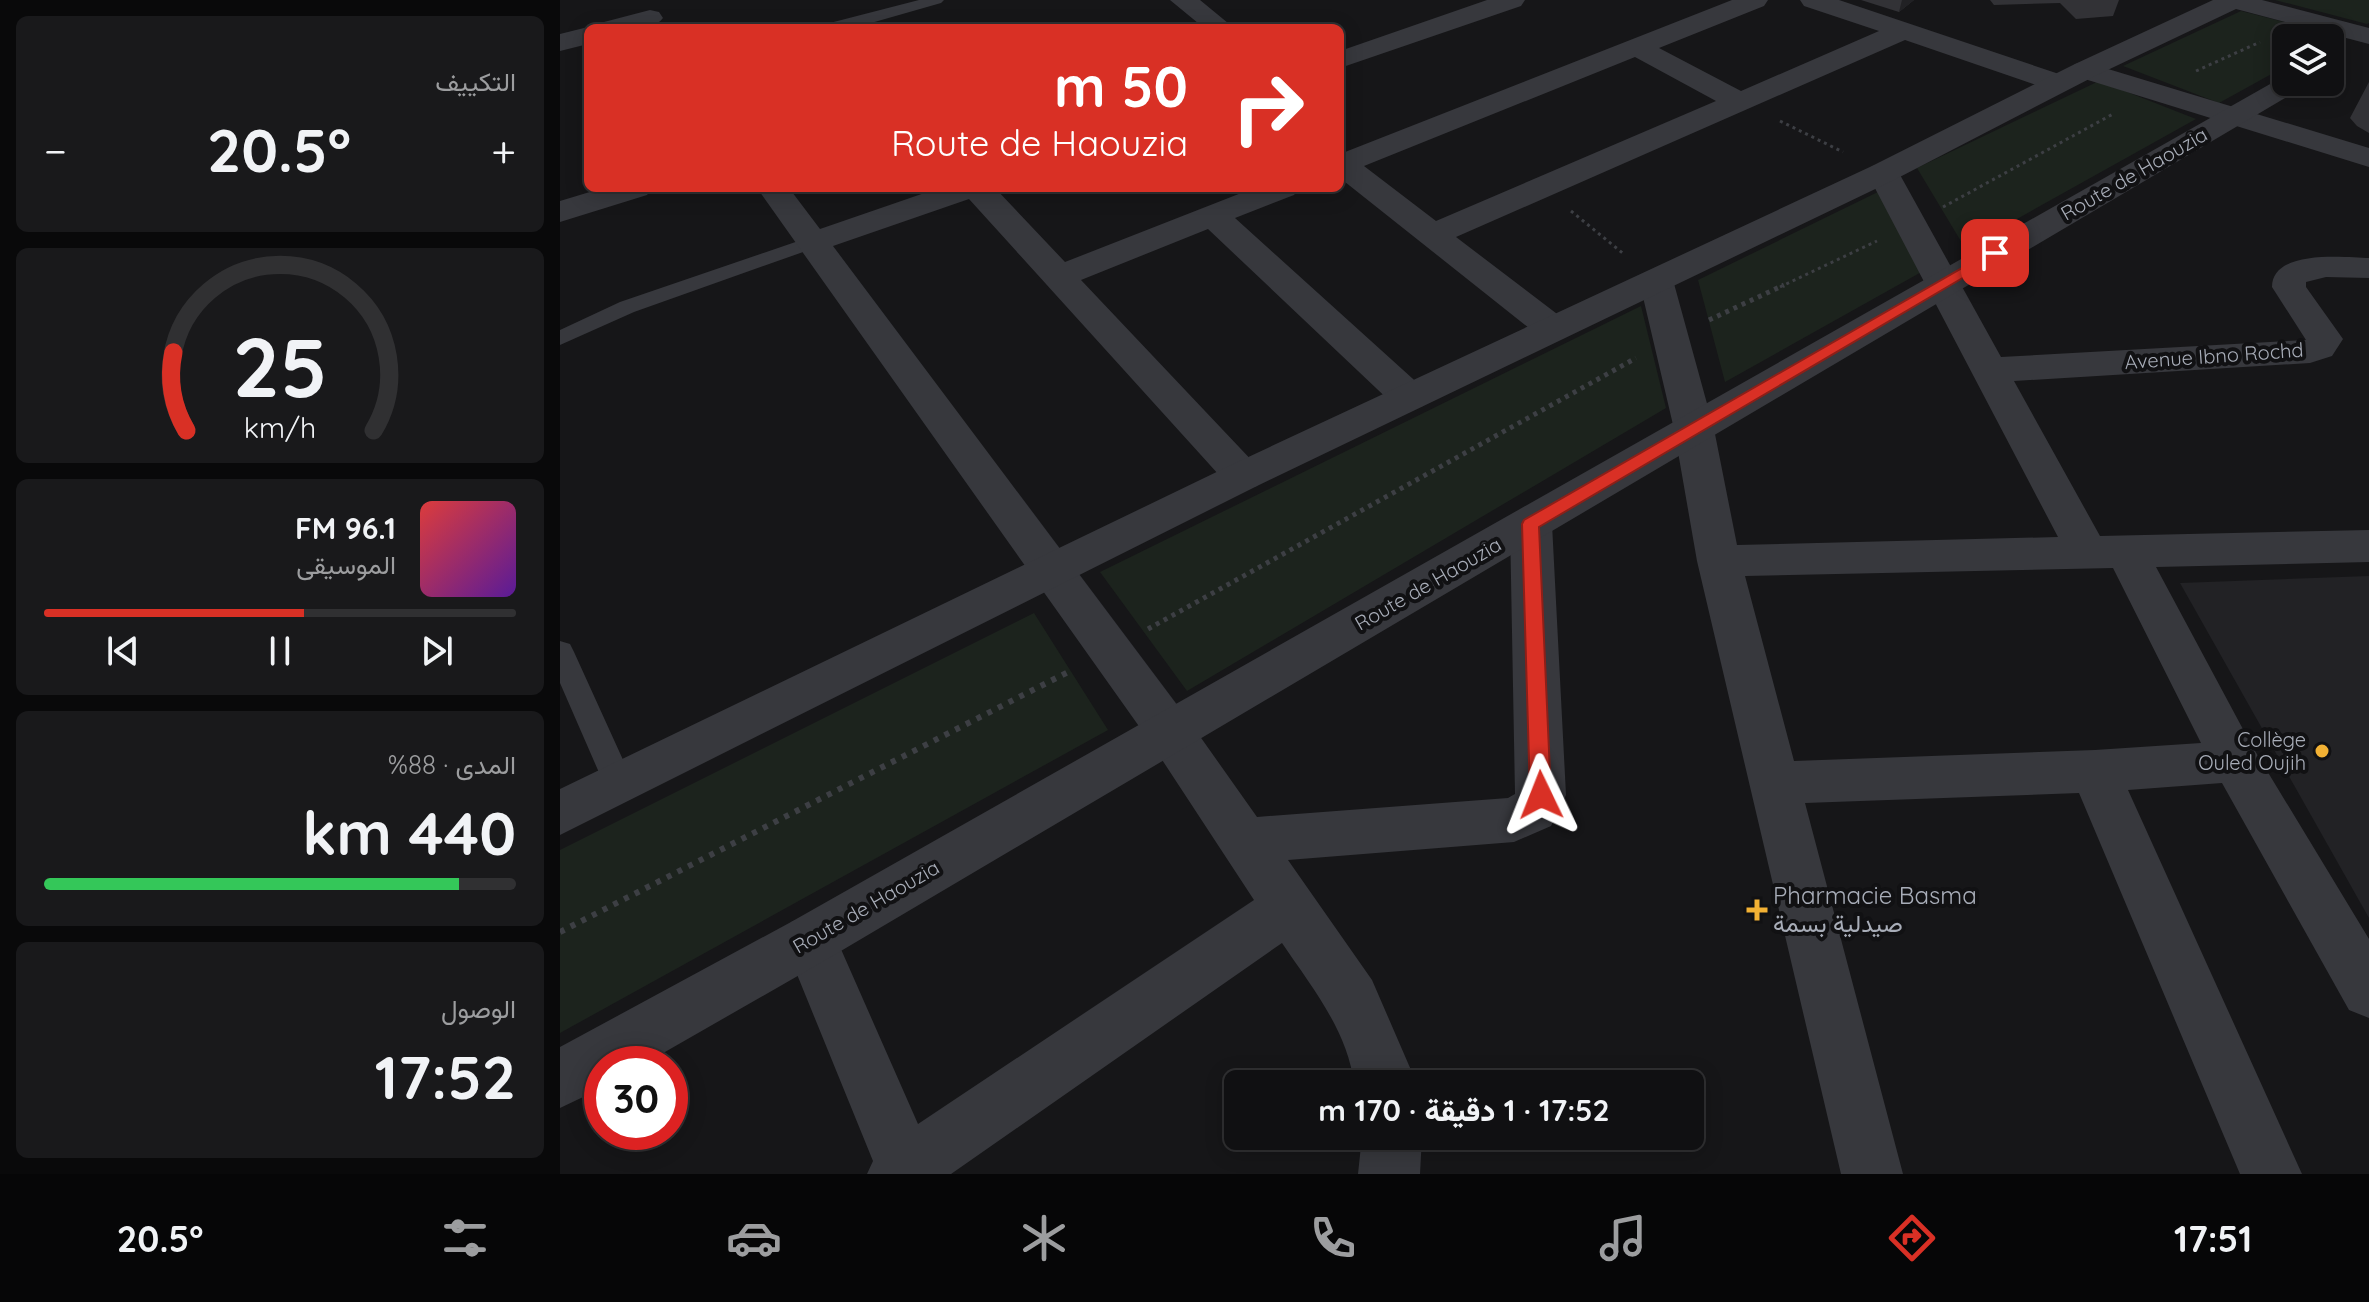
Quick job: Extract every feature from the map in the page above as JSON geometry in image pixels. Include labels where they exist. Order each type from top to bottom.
[{"type":"street","points":[[1183,0],[1216,24]]},
{"type":"street","points":[[1344,59],[1512,0]]},
{"type":"street","points":[[1344,164],[1755,0]]},
{"type":"street","points":[[1813,0],[1903,31],[2072,77],[2153,92],[2369,158]]},
{"type":"street","points":[[560,813],[1243,476],[1883,173],[2233,0],[2369,36]]},
{"type":"street","points":[[624,24],[647,15]]},
{"type":"street","points":[[1432,235],[1903,31]]},
{"type":"street","points":[[560,43],[584,36]]},
{"type":"street","points":[[2344,51],[2369,36]]},
{"type":"street","points":[[1637,47],[1740,102]]},
{"type":"street","name":"Route de Haouzia","points":[[560,1079],[810,940],[2272,94]]},
{"type":"street","points":[[1344,167],[1552,328]]},
{"type":"street","points":[[1883,173],[1989,370],[2106,551],[2235,761],[2369,991]]},
{"type":"street","points":[[560,212],[623,192]]},
{"type":"street","points":[[776,192],[1170,732],[1352,999],[1382,1070]]},
{"type":"street","points":[[813,242],[958,192]]},
{"type":"street","points":[[981,192],[1243,476]]},
{"type":"street","points":[[1058,277],[1273,192]]},
{"type":"street","points":[[1213,216],[1409,397]]},
{"type":"street","name":"Avenue Ibno Rochd","points":[[1989,370],[2310,351],[2319,348],[2325,339],[2289,287],[2289,279],[2294,273],[2304,270],[2369,268]]},
{"type":"street","points":[[1656,280],[1694,429],[1719,561],[1872,1174]]},
{"type":"street","points":[[1242,841],[1514,820],[1533,810],[1541,795],[1531,524]]},
{"type":"street","points":[[1719,561],[2369,546]]},
{"type":"street","points":[[1774,783],[2095,771],[2235,761]]},
{"type":"street","points":[[2095,771],[2271,1174]]},
{"type":"street","points":[[810,940],[904,1172],[1288,908]]},
{"type":"street","points":[[1389,1174],[1391,1150]]},
{"type":"lane","points":[[867,24],[936,0]]},
{"type":"lane","points":[[560,338],[627,307],[813,242]]},
{"type":"lane","points":[[560,652],[619,784]]},
{"type":"path","points":[[560,932],[1109,651],[1671,338],[1911,224],[2153,92],[2306,20]]},
{"type":"path","points":[[1740,102],[1883,173]]},
{"type":"path","points":[[1542,187],[1656,280]]},
{"type":"shaded area","points":[[2275,0],[2369,0],[2369,23],[2367,24]]},
{"type":"shaded area","points":[[2241,11],[2292,24],[2272,24],[2272,74],[2219,103],[2123,66]]},
{"type":"shaded area","points":[[2099,81],[2196,119],[1965,248],[1917,168]]},
{"type":"shaded area","points":[[1882,190],[1925,270],[1725,382],[1698,280]]},
{"type":"shaded area","points":[[1641,306],[1666,408],[1187,691],[1100,572]]},
{"type":"shaded area","name":"Collège Ouled Oujih","points":[[2369,576],[2369,918],[2180,583]]},
{"type":"shaded area","points":[[1034,613],[1108,730],[560,1033],[560,850]]},
{"type":"place","name":"Collège Ouled Oujih","points":[[2322,751]]},
{"type":"place","name":"Pharmacie Basma صيدلية بسمة","points":[[1757,910]]},
{"type":"route","points":[[1541,795],[1531,524],[1995,253]]}]
